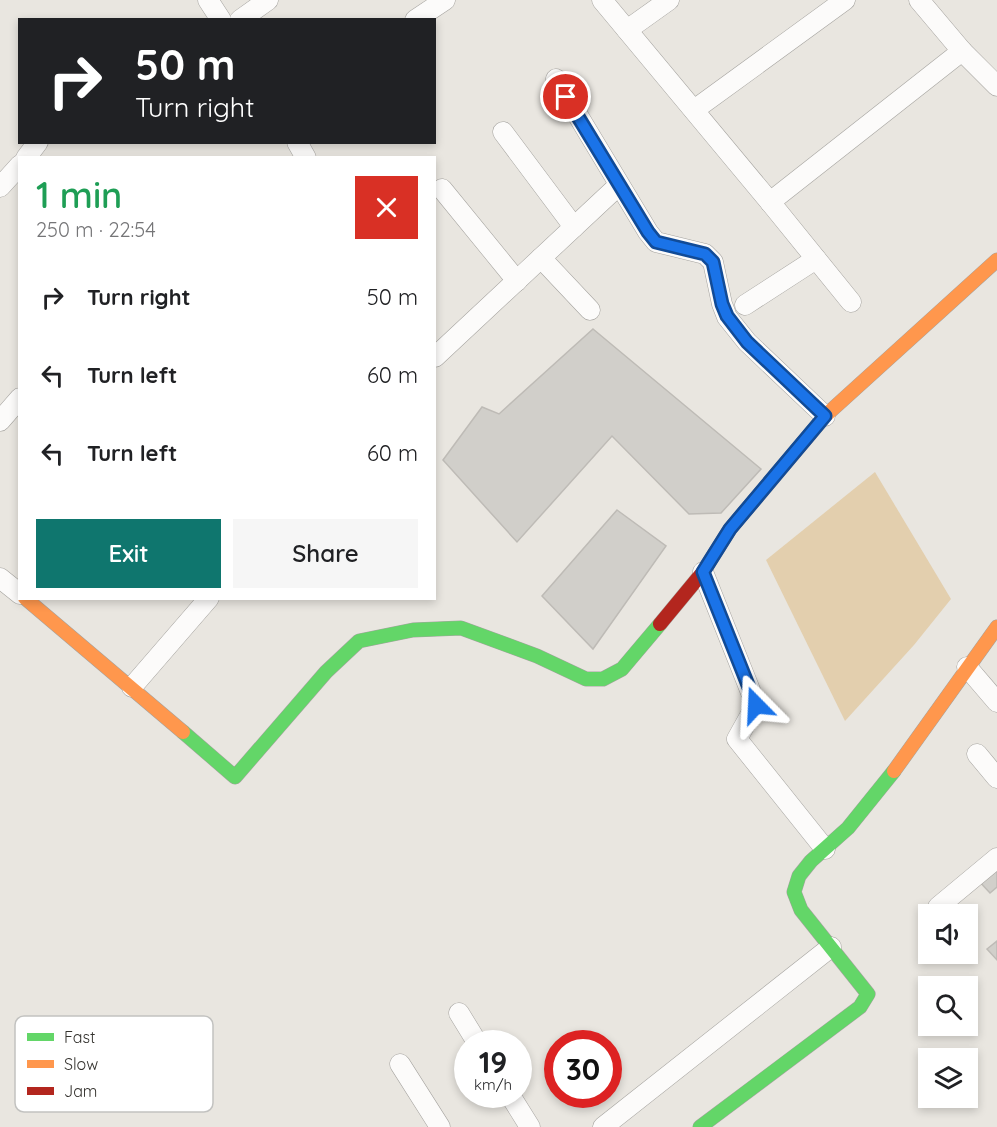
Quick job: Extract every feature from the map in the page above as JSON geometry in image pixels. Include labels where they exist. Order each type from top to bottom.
[{"type":"street","points":[[208,0],[220,18]]},
{"type":"street","points":[[243,18],[268,0]]},
{"type":"street","points":[[418,18],[445,0]]},
{"type":"street","points":[[602,0],[851,302]]},
{"type":"street","points":[[627,30],[669,0]]},
{"type":"street","points":[[694,110],[845,0]]},
{"type":"street","points":[[919,0],[962,51],[997,86]]},
{"type":"street","points":[[770,202],[962,51]]},
{"type":"street","points":[[556,79],[656,242],[705,254],[713,262],[722,304],[727,316],[747,342],[825,416]]},
{"type":"street","points":[[502,132],[574,227]]},
{"type":"street","points":[[0,187],[18,167]]},
{"type":"street","points":[[436,356],[620,185]]},
{"type":"street","points":[[442,189],[517,281]]},
{"type":"street","points":[[541,258],[590,310]]},
{"type":"street","points":[[745,305],[816,259]]},
{"type":"street","points":[[27,600],[235,777],[326,672],[359,642],[413,630],[461,628],[537,656],[586,679],[603,679],[622,669],[703,572],[730,529],[825,416],[997,260]]},
{"type":"street","points":[[0,422],[18,400]]},
{"type":"street","points":[[703,572],[756,705],[737,739],[825,849]]},
{"type":"street","points":[[0,578],[18,592]]},
{"type":"street","points":[[132,687],[207,600]]},
{"type":"street","points":[[700,1127],[860,1007],[868,994],[801,910],[793,896],[795,883],[811,862],[847,829],[901,764],[997,627]]},
{"type":"street","points":[[967,667],[997,702]]},
{"type":"street","points":[[977,754],[997,778]]},
{"type":"street","points":[[943,904],[997,858]]},
{"type":"street","points":[[603,1127],[831,946]]},
{"type":"street","points":[[459,1013],[469,1030]]},
{"type":"street","points":[[400,1064],[440,1127]]},
{"type":"street","points":[[518,1108],[530,1127]]},
{"type":"shaded area","points":[[875,472],[951,599],[914,645],[845,721],[766,560]]},
{"type":"building","points":[[593,329],[761,469],[721,513],[689,514],[612,436],[517,542],[443,460],[482,407],[499,414]]},
{"type":"building","points":[[617,510],[666,546],[593,649],[542,596]]},
{"type":"building","points":[[997,863],[997,887],[990,893],[978,880]]},
{"type":"building","points":[[997,941],[997,960],[987,949]]},
{"type":"traffic: fast","points":[[183,732],[235,777],[326,672],[359,641],[413,630],[461,628],[537,656],[586,679],[603,679],[622,669],[660,624]]},
{"type":"traffic: fast","points":[[700,1127],[860,1007],[868,994],[801,910],[794,892],[799,876],[811,861],[848,828],[894,771]]},
{"type":"traffic: slow","points":[[810,434],[825,416],[997,260]]},
{"type":"traffic: slow","points":[[27,600],[183,732]]},
{"type":"traffic: slow","points":[[894,771],[997,627]]},
{"type":"traffic: jam","points":[[660,624],[703,572],[730,529],[810,434]]},
{"type":"route","points":[[566,97],[656,242],[705,254],[713,262],[722,304],[727,316],[747,342],[825,416],[730,529],[703,572],[756,705]]}]
